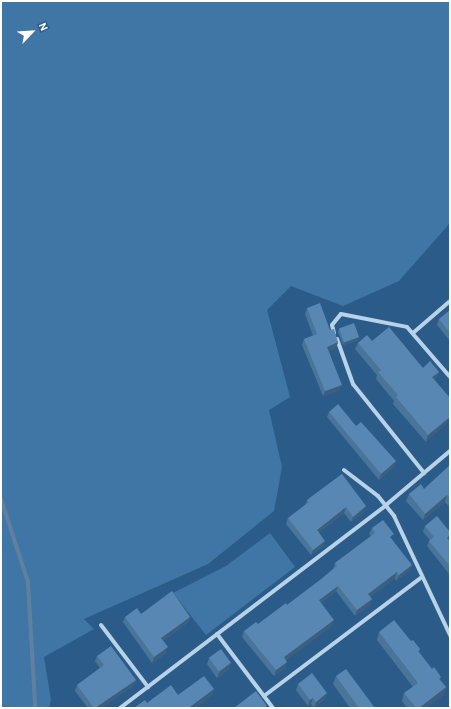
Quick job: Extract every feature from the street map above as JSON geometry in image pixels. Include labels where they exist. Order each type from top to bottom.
[{"type":"street","points":[[413,333],[450,301]]},
{"type":"street","points":[[424,473],[353,384],[332,325],[341,314],[407,327],[450,377]]},
{"type":"street","points":[[120,708],[386,505],[450,451]]},
{"type":"street","points":[[344,470],[378,496],[394,516],[450,635]]},
{"type":"street","points":[[264,696],[422,577]]},
{"type":"street","points":[[101,625],[148,687]]},
{"type":"street","points":[[217,634],[273,708]]},
{"type":"shaded area","points":[[1,1],[450,1],[450,223],[399,281],[343,306],[291,286],[267,310],[290,397],[269,410],[282,467],[274,511],[208,564],[84,619],[94,629],[44,657],[51,700],[49,708],[1,708]]},
{"type":"shaded area","points":[[270,533],[295,567],[206,635],[173,593],[226,566]]},
{"type":"building","points":[[320,303],[330,330],[334,329],[338,342],[327,347],[342,385],[325,391],[304,339],[317,334],[307,308]]},
{"type":"building","points":[[450,310],[450,333],[439,319]]},
{"type":"building","points":[[354,323],[359,337],[344,343],[339,328]]},
{"type":"building","points":[[389,327],[423,368],[430,361],[439,372],[432,377],[450,398],[450,417],[428,435],[396,397],[398,395],[378,372],[381,370],[358,343],[367,335],[372,341]]},
{"type":"building","points":[[338,404],[356,426],[361,422],[396,461],[381,474],[329,412]]},
{"type":"building","points":[[450,465],[450,498],[447,495],[425,514],[409,494],[421,484],[424,489]]},
{"type":"building","points":[[342,474],[366,506],[353,517],[346,507],[317,530],[325,541],[313,550],[288,518],[309,502],[307,500]]},
{"type":"building","points":[[437,516],[450,532],[450,535],[447,538],[450,541],[450,566],[429,541],[434,537],[425,526]]},
{"type":"building","points":[[383,520],[394,534],[390,537],[412,565],[399,575],[397,572],[368,594],[372,599],[357,610],[338,586],[319,600],[334,620],[284,657],[287,662],[276,670],[244,631],[256,622],[258,624],[286,603],[287,605],[320,580],[337,566],[335,563],[375,533],[372,528]]},
{"type":"building","points":[[172,591],[190,617],[161,638],[168,647],[154,657],[125,617],[137,608],[141,614]]},
{"type":"building","points":[[394,620],[411,641],[413,640],[420,649],[418,651],[432,669],[434,667],[441,677],[439,679],[446,687],[419,708],[416,708],[404,693],[418,683],[379,632]]},
{"type":"building","points":[[111,646],[136,680],[94,708],[77,685],[104,665],[97,656]]},
{"type":"building","points":[[221,649],[231,663],[219,672],[209,658]]},
{"type":"building","points":[[346,669],[375,708],[359,708],[336,676]]},
{"type":"building","points":[[312,673],[327,693],[316,702],[313,698],[310,700],[298,684]]},
{"type":"building","points":[[204,676],[214,689],[190,707],[191,708],[134,708],[145,700],[147,703],[171,685],[178,695]]},
{"type":"building","points":[[256,691],[267,706],[264,708],[234,708]]},
{"type":"waterway","points":[[1,499],[28,582],[34,708]]}]
